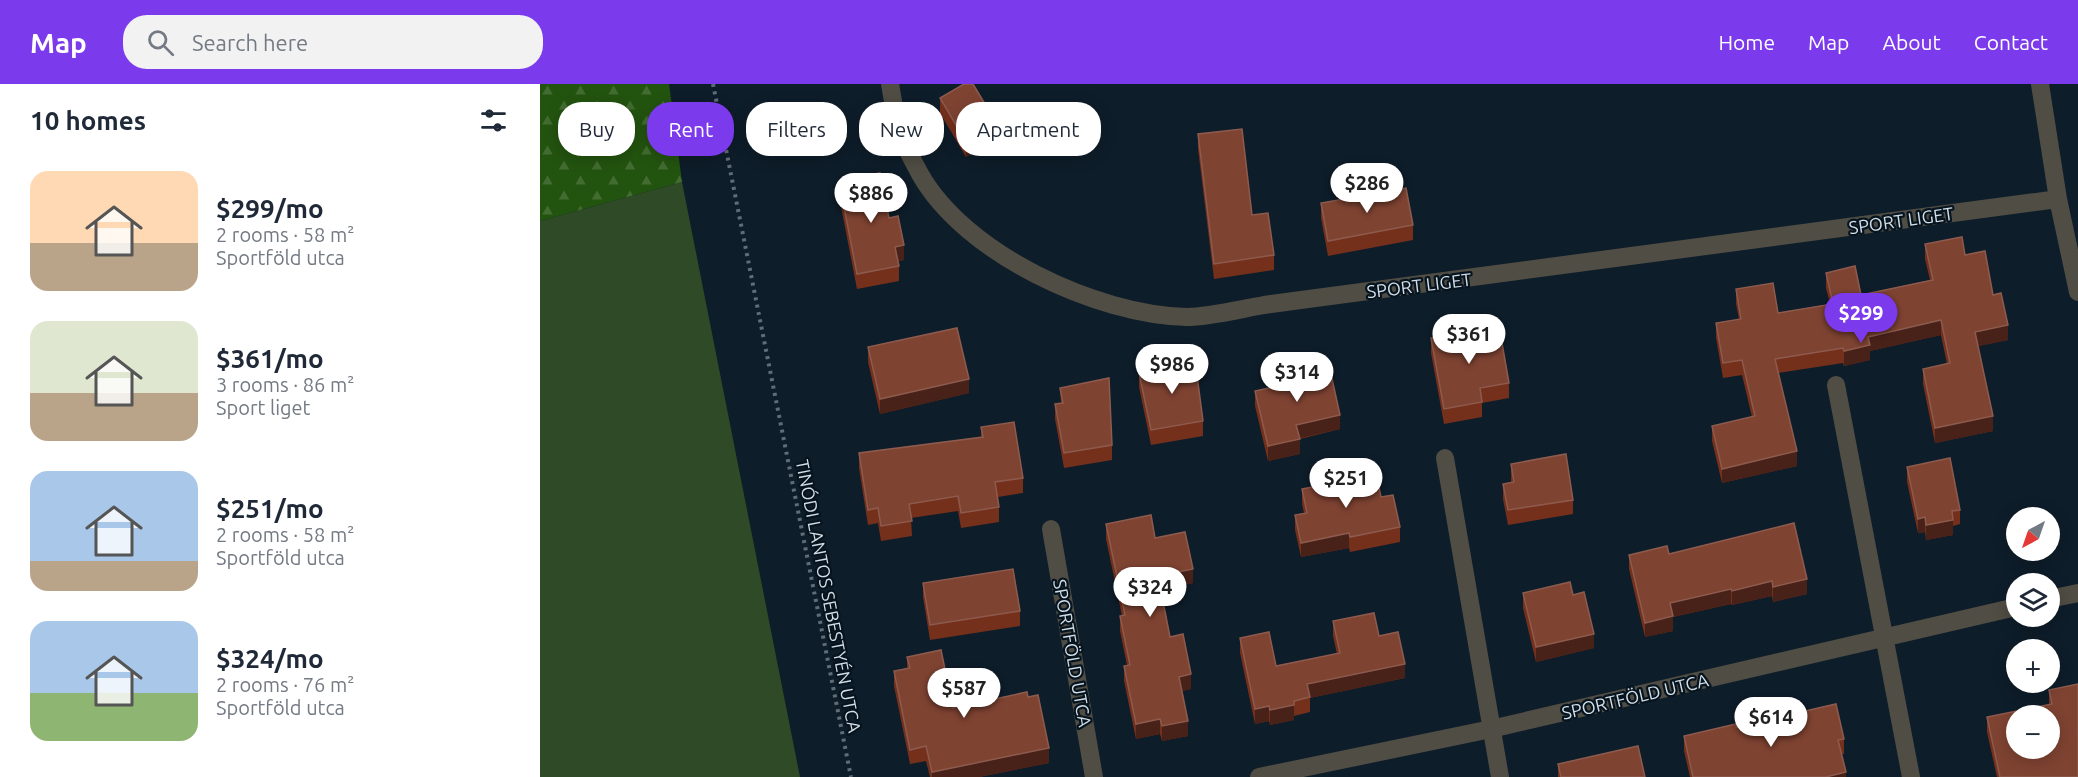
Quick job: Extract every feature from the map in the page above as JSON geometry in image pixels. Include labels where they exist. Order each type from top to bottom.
[{"type":"street","name":"SPORT LIGET","points":[[890,84],[900,133],[921,176],[951,216],[983,242],[1026,268],[1085,297],[1139,313],[1189,317],[2058,199]]},
{"type":"street","points":[[2040,84],[2058,199],[2078,292]]},
{"type":"street","points":[[1836,385],[1911,777]]},
{"type":"street","points":[[1445,458],[1500,777]]},
{"type":"street","name":"SPORTFÖLD UTCA","points":[[1051,529],[1094,777]]},
{"type":"street","points":[[2060,597],[2078,593]]},
{"type":"street","name":"SPORTFÖLD UTCA","points":[[1259,777],[1491,729],[2006,609]]},
{"type":"path","name":"TINÓDI LANTOS SEBESTYÉN UTCA","points":[[713,84],[851,777]]},
{"type":"green space","points":[[540,84],[669,84],[671,102],[647,102],[647,156],[679,156],[682,182],[540,221]]},
{"type":"green space","points":[[682,182],[800,777],[540,777],[540,221]]},
{"type":"building","points":[[964,84],[973,84],[984,102],[956,102],[956,125],[940,98]]},
{"type":"building","points":[[1242,129],[1252,215],[1268,213],[1274,255],[1214,264],[1198,134]]},
{"type":"building","points":[[880,173],[889,218],[898,216],[904,245],[895,247],[899,266],[857,274],[839,181]]},
{"type":"building","points":[[1406,188],[1413,225],[1328,241],[1321,203]]},
{"type":"building","points":[[1962,237],[1965,255],[1985,251],[1993,295],[2001,293],[2008,325],[1975,332],[1993,416],[1935,428],[1923,369],[1950,363],[1941,320],[1868,337],[1870,345],[1844,351],[1843,348],[1775,359],[1797,451],[1722,469],[1712,426],[1755,416],[1742,360],[1723,363],[1716,323],[1741,319],[1736,289],[1773,283],[1778,313],[1833,304],[1826,273],[1855,266],[1861,295],[1933,280],[1925,244]]},
{"type":"building","points":[[1499,326],[1509,383],[1480,388],[1482,402],[1444,409],[1431,338]]},
{"type":"building","points":[[957,328],[969,379],[880,399],[868,347]]},
{"type":"building","points":[[1195,360],[1203,421],[1151,430],[1139,373],[1142,372],[1141,369]]},
{"type":"building","points":[[1329,365],[1340,415],[1296,425],[1300,439],[1268,446],[1255,391],[1278,386],[1277,377]]},
{"type":"building","points":[[1109,378],[1112,445],[1064,453],[1055,404],[1063,403],[1060,388]]},
{"type":"building","points":[[1014,422],[1023,478],[995,482],[999,507],[961,513],[958,496],[909,504],[912,521],[881,526],[878,508],[868,510],[859,453],[983,437],[981,427]]},
{"type":"building","points":[[1566,454],[1573,500],[1508,510],[1503,484],[1514,482],[1511,464]]},
{"type":"building","points":[[1950,458],[1960,510],[1952,511],[1953,520],[1926,525],[1925,517],[1918,519],[1907,467]]},
{"type":"building","points":[[1365,469],[1367,475],[1376,473],[1381,497],[1393,495],[1400,527],[1350,537],[1349,533],[1301,543],[1295,515],[1307,513],[1302,489],[1341,481],[1340,474]]},
{"type":"building","points":[[1151,515],[1155,538],[1185,532],[1193,569],[1158,576],[1170,637],[1183,634],[1191,674],[1179,677],[1188,721],[1162,726],[1160,719],[1136,724],[1124,666],[1130,665],[1120,616],[1125,615],[1106,524]]},
{"type":"building","points":[[1794,523],[1807,579],[1773,587],[1772,581],[1670,603],[1673,616],[1645,623],[1629,555],[1667,546],[1669,554]]},
{"type":"building","points":[[1013,569],[1020,611],[930,625],[923,583]]},
{"type":"building","points":[[1570,582],[1573,595],[1584,592],[1594,634],[1536,647],[1523,593]]},
{"type":"building","points":[[1374,613],[1379,636],[1398,632],[1405,664],[1307,684],[1310,697],[1294,701],[1294,705],[1270,710],[1269,706],[1255,709],[1240,638],[1269,632],[1276,666],[1340,653],[1333,621]]},
{"type":"building","points":[[941,650],[953,708],[1027,692],[1028,697],[1038,695],[1049,748],[932,772],[926,746],[910,750],[894,671],[910,668],[907,657]]},
{"type":"building","points":[[2078,684],[2078,777],[2000,777],[1987,717],[2006,713],[2006,759],[2060,759],[2060,705],[2047,705],[2052,704],[2050,693],[2060,693],[2060,688]]},
{"type":"building","points":[[1836,704],[1844,739],[1838,740],[1846,772],[1826,777],[1693,777],[1684,736],[1736,724],[1736,727]]},
{"type":"building","points":[[1638,746],[1645,777],[1561,777],[1558,764]]}]
